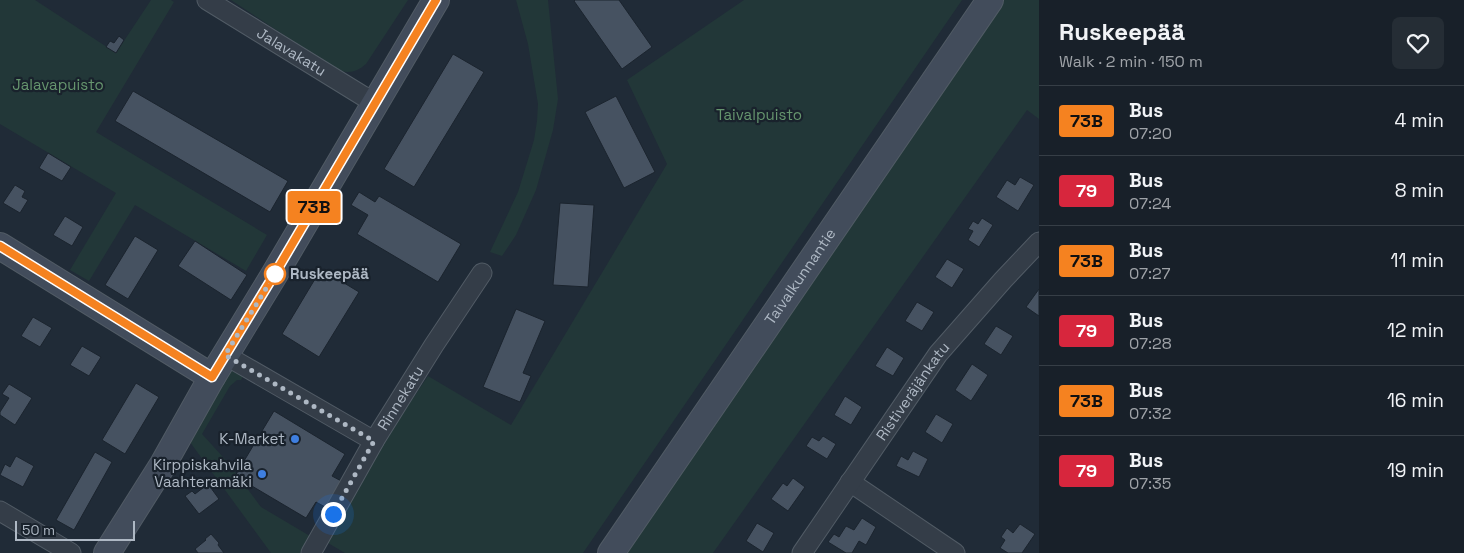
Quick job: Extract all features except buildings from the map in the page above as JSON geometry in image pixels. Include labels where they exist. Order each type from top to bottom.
[{"type":"street","name":"Jalavakatu","points":[[207,0],[363,96],[376,102]]},
{"type":"street","points":[[107,553],[162,466],[218,366],[274,275],[436,0]]},
{"type":"street","name":"Taivalkunnantie","points":[[611,553],[990,0]]},
{"type":"street","name":"Ristiveräjänkatu","points":[[802,553],[938,354],[1039,242]]},
{"type":"street","points":[[0,246],[218,366],[374,441]]},
{"type":"street","name":"Rinnekatu","points":[[311,553],[374,441],[482,273]]},
{"type":"street","points":[[850,482],[954,553]]},
{"type":"street","points":[[0,511],[71,553]]},
{"type":"green space","name":"Jalavapuisto","points":[[0,0],[35,0],[116,53],[151,0],[171,0],[174,2],[96,132],[267,235],[246,271],[135,205],[89,281],[70,270],[116,193],[0,124]]},
{"type":"green space","points":[[231,0],[408,0],[366,64],[359,69],[345,72],[337,70]]},
{"type":"green space","points":[[516,0],[548,0],[558,99],[553,130],[536,190],[516,235],[502,256],[490,252],[518,192],[534,140],[538,104],[528,44]]},
{"type":"green space","name":"Taivalpuisto","points":[[744,0],[962,0],[583,553],[345,553],[328,543],[382,444],[428,376],[511,425],[667,164],[627,80]]},
{"type":"green space","points":[[1003,0],[1039,0],[1039,119],[1027,110],[713,553],[623,553]]},
{"type":"green space","points":[[232,371],[244,375],[241,380],[237,380],[230,386],[202,434],[233,468],[235,476],[240,479],[261,507],[310,536],[300,553],[271,553],[187,438],[228,373]]},
{"type":"bus line","name":"73B","points":[[0,246],[212,377],[436,0]]},
{"type":"place","name":"Ruskeepää","points":[[275,274]]},
{"type":"place","name":"K-Market","points":[[295,439]]},
{"type":"place","name":"Kirppiskahvila Vaahteramäki","points":[[262,474]]},
{"type":"route","points":[[275,274],[225,355],[374,441],[333,514]]}]
